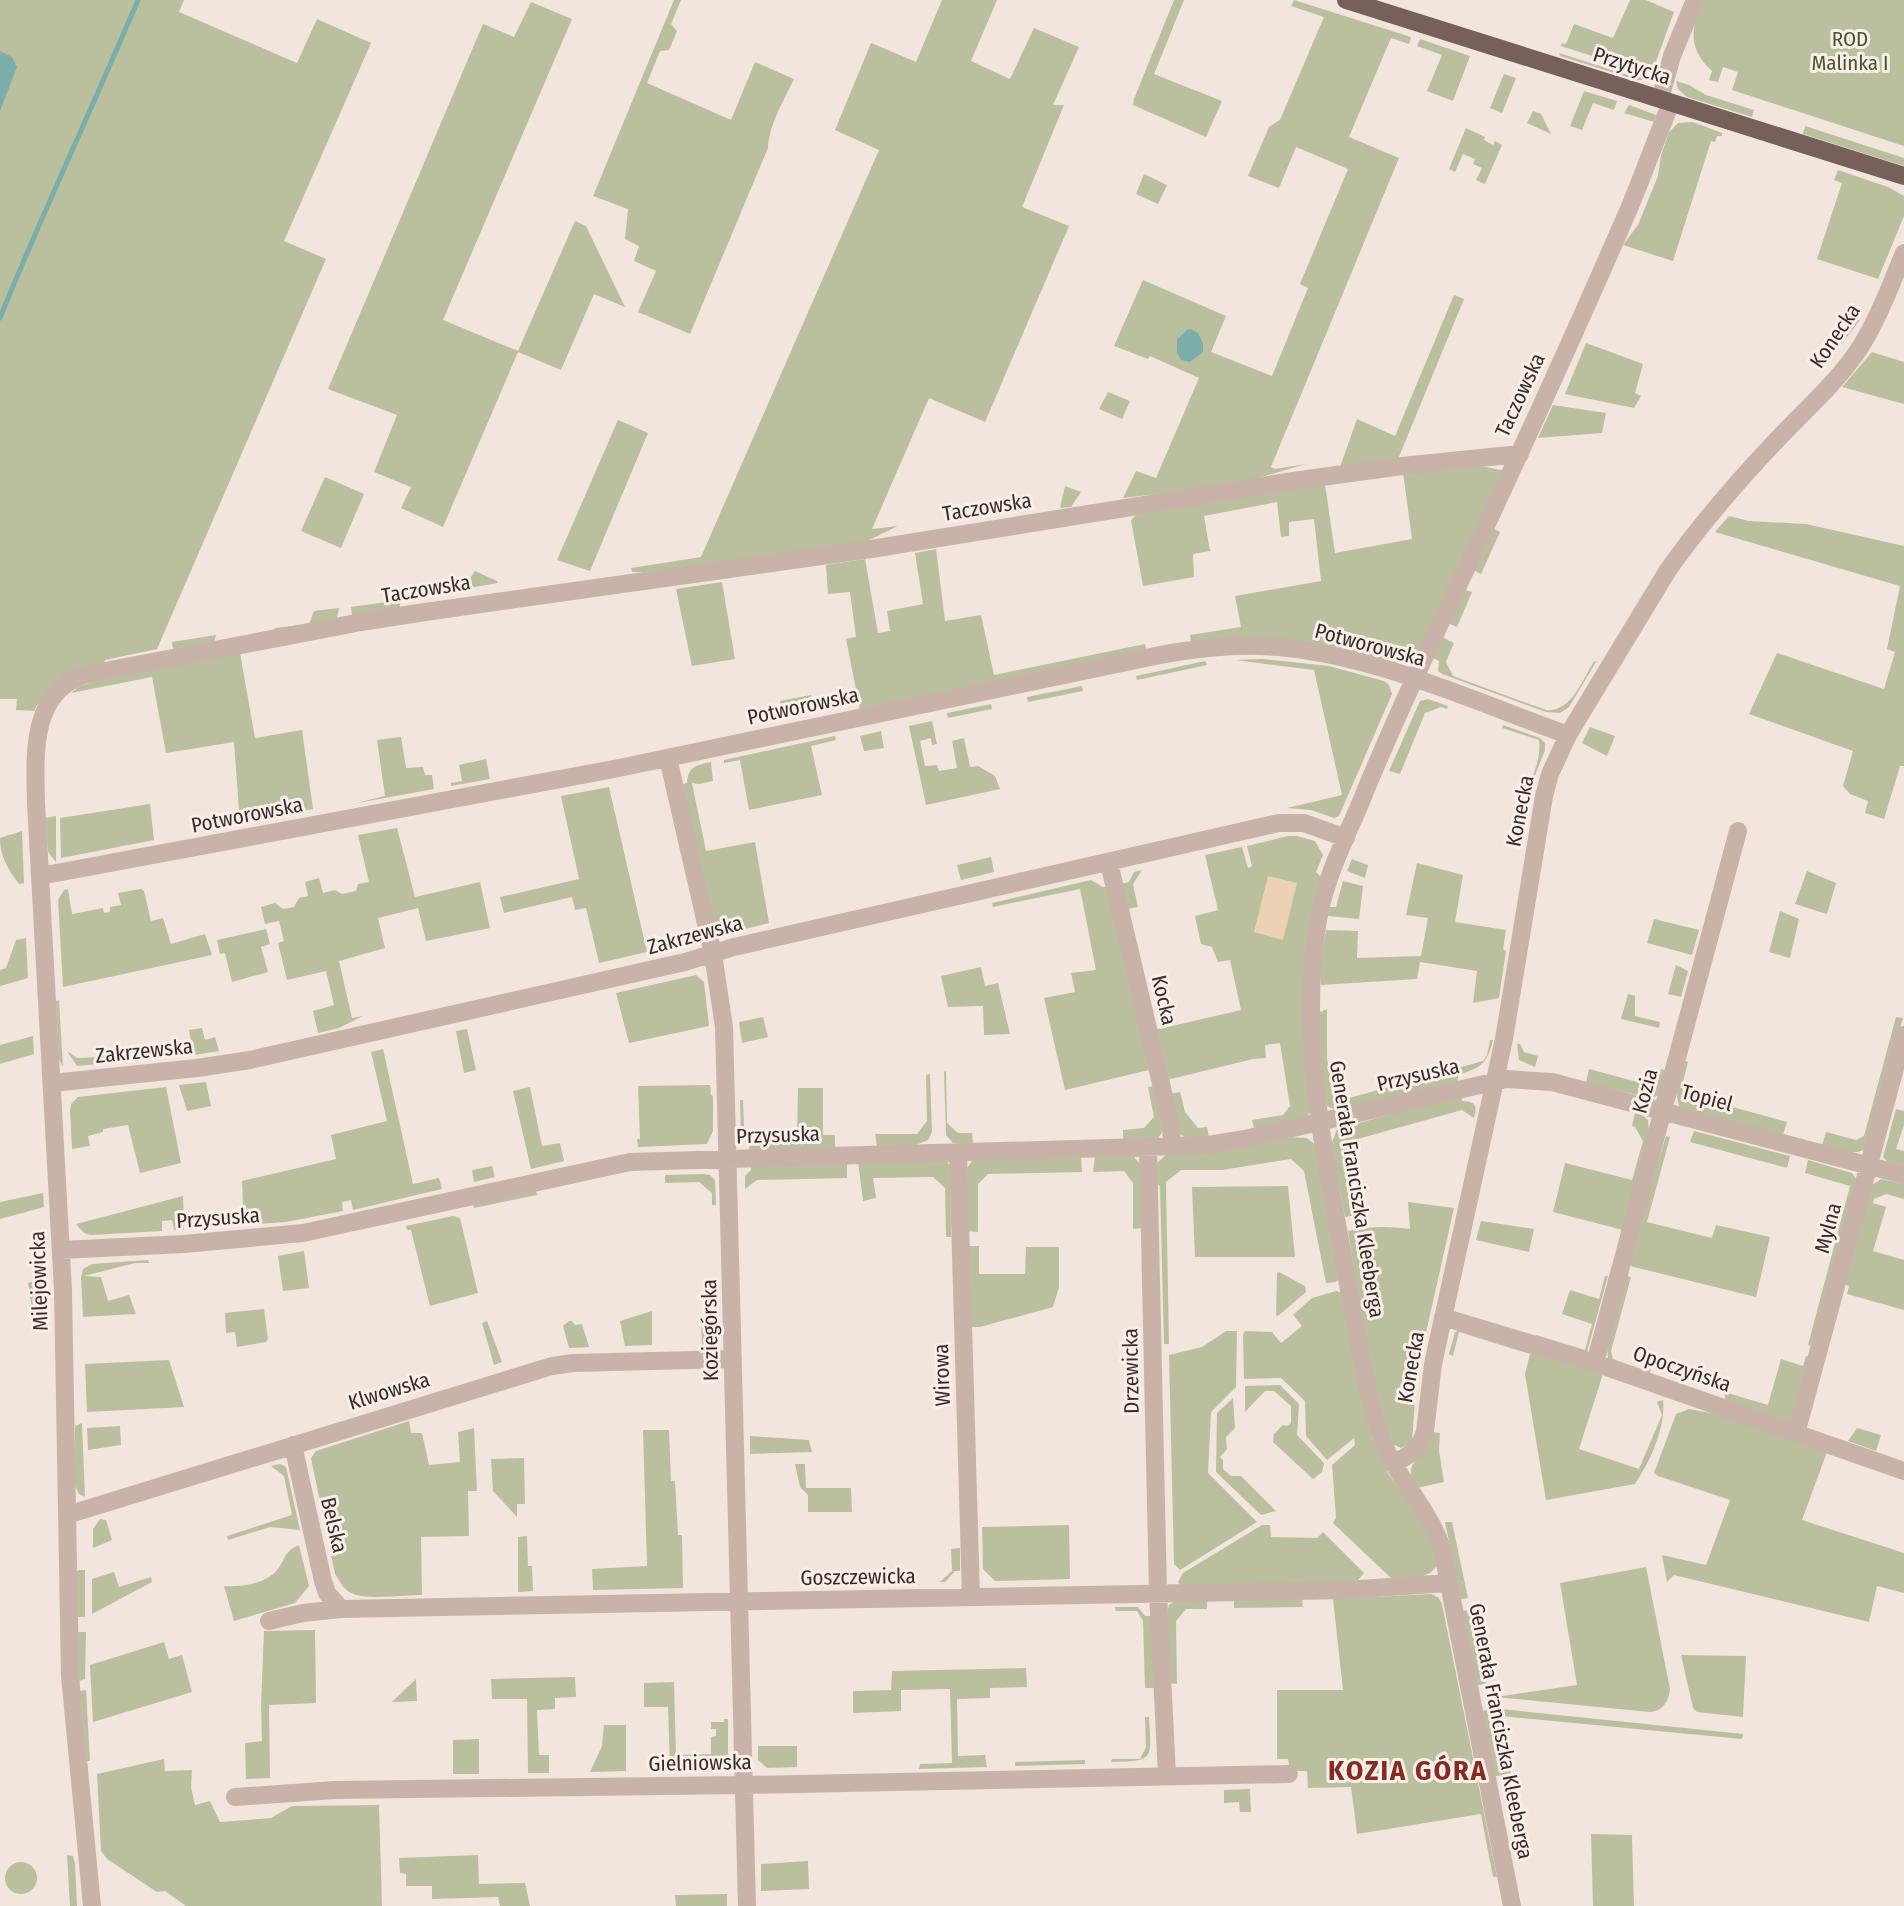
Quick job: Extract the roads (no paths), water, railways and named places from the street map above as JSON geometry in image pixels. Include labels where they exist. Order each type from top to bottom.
[{"type":"main road","name":"Przytycka","points":[[1346,0],[1904,176]]},
{"type":"street","name":"Taczowska","points":[[85,675],[412,614],[871,549],[1293,481],[1520,454],[1631,203],[1665,101],[1672,55],[1695,0]]},
{"type":"street","name":"Konecka","points":[[1393,1464],[1417,1449],[1423,1441],[1429,1387],[1496,1080],[1550,774],[1568,735],[1668,570],[1732,489],[1828,387],[1860,347],[1882,305],[1904,253]]},
{"type":"street","name":"Generała Franciszka Kleeberga","points":[[1512,1906],[1436,1532],[1393,1464],[1378,1430],[1362,1364],[1313,1074],[1315,943],[1324,894],[1414,680],[1520,454]]},
{"type":"street","name":"Potworowska","points":[[40,876],[668,758],[1216,646],[1262,646],[1362,662],[1568,735]]},
{"type":"street","name":"Milejowicka","points":[[85,675],[62,685],[51,696],[40,727],[35,779],[61,1250],[70,1676],[92,1906]]},
{"type":"street","name":"Koziegórska","points":[[668,758],[713,954],[724,1027],[747,1906]]},
{"type":"street","name":"Zakrzewska","points":[[52,1083],[197,1068],[262,1057],[1292,822],[1315,826],[1346,838]]},
{"type":"street","name":"Kozia","points":[[1595,1363],[1738,831]]},
{"type":"street","name":"Kocka","points":[[1109,863],[1171,1126],[1172,1147]]},
{"type":"street","name":"Mylna","points":[[1796,1434],[1904,1035]]},
{"type":"street","name":"Topiel","points":[[1496,1080],[1552,1082],[1904,1175]]},
{"type":"street","name":"Przysuska","points":[[61,1250],[291,1235],[603,1166],[646,1161],[1148,1148],[1223,1143],[1496,1080]]},
{"type":"street","name":"Drzewicka","points":[[1148,1148],[1158,1593]]},
{"type":"street","name":"Wirowa","points":[[958,1152],[971,1597]]},
{"type":"street","name":"Opoczyńska","points":[[1443,1317],[1595,1363],[1904,1471]]},
{"type":"street","name":"Klwowska","points":[[67,1515],[552,1366],[582,1362],[733,1359]]},
{"type":"street","name":"Belska","points":[[293,1445],[323,1581],[327,1593],[341,1609]]},
{"type":"street","name":"Goszczewicka","points":[[270,1621],[303,1613],[341,1609],[1346,1590],[1448,1583]]},
{"type":"street","points":[[1158,1593],[1167,1776]]},
{"type":"street","name":"Gielniowska","points":[[235,1797],[335,1790],[744,1786],[1289,1774]]},
{"type":"water","points":[[0,51],[12,57],[17,67],[0,111]]},
{"type":"water","points":[[1191,329],[1198,333],[1203,352],[1190,362],[1181,360],[1177,353],[1177,339]]},
{"type":"waterway","points":[[0,318],[138,0]]},
{"type":"district","name":"KOZIA GÓRA","points":[[1408,1770]]},
{"type":"park label","name":"ROD Malinka I","points":[[1850,51]]}]
